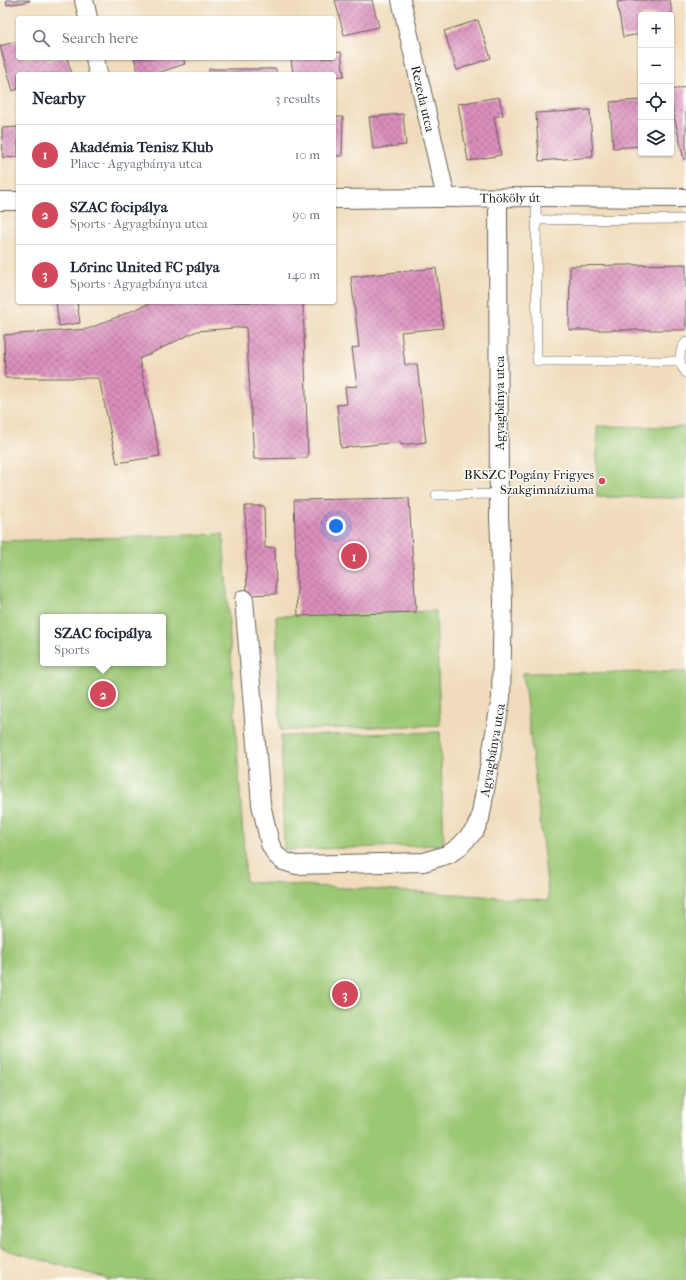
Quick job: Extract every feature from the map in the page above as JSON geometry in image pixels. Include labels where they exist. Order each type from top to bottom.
[{"type":"street","points":[[84,0],[88,16]]},
{"type":"street","name":"Rezeda utca","points":[[401,0],[446,198]]},
{"type":"street","points":[[95,60],[98,72]]},
{"type":"street","name":"Thököly út","points":[[336,200],[536,197],[686,198]]},
{"type":"street","name":"Agyagbánya utca","points":[[244,599],[261,804],[270,844],[276,855],[283,861],[296,865],[424,862],[448,854],[460,846],[474,830],[480,819],[501,698],[503,601],[499,494],[498,198]]},
{"type":"street","points":[[0,201],[16,201]]},
{"type":"lane","points":[[536,197],[537,361],[680,361]]},
{"type":"lane","points":[[536,220],[686,219]]},
{"type":"lane","points":[[686,342],[682,346],[680,354],[682,368],[686,373]]},
{"type":"lane","points":[[436,495],[499,494]]},
{"type":"green space","points":[[597,426],[686,427],[686,498],[597,497]]},
{"type":"green space","points":[[223,534],[246,882],[549,900],[523,673],[686,672],[686,1280],[106,1280],[105,1278],[0,1248],[0,541]]},
{"type":"green space","points":[[436,611],[440,725],[280,730],[276,616]]},
{"type":"green space","points":[[440,732],[444,845],[284,850],[281,736]]},
{"type":"building","points":[[6,0],[30,0],[30,1],[7,5]]},
{"type":"building","points":[[335,0],[372,0],[379,27],[344,35]]},
{"type":"building","points":[[630,0],[670,0],[672,12],[638,12],[638,34],[623,37],[617,2]]},
{"type":"building","points":[[478,20],[491,58],[457,70],[444,31]]},
{"type":"building","points":[[16,42],[16,60],[68,60],[71,72],[16,72],[16,90],[13,91],[0,46]]},
{"type":"building","points":[[341,52],[344,76],[336,77],[336,72],[293,72],[291,60],[336,60],[336,53]]},
{"type":"building","points":[[135,60],[184,60],[185,64],[160,72],[138,72]]},
{"type":"building","points":[[209,69],[276,69],[276,72],[209,72]]},
{"type":"building","points":[[686,87],[686,159],[684,160],[674,115],[674,89]]},
{"type":"building","points":[[499,97],[503,115],[494,117],[501,155],[468,161],[458,104]]},
{"type":"building","points":[[638,100],[638,146],[613,148],[610,102]]},
{"type":"building","points":[[590,110],[593,157],[539,161],[536,113]]},
{"type":"building","points":[[403,114],[406,145],[373,149],[369,117]]},
{"type":"building","points":[[336,117],[343,117],[342,156],[336,156]]},
{"type":"building","points":[[16,127],[16,157],[3,158],[2,128]]},
{"type":"building","points":[[686,264],[686,330],[569,330],[570,266]]},
{"type":"building","points":[[436,268],[443,328],[401,332],[405,365],[417,364],[426,442],[401,445],[400,442],[341,448],[337,405],[347,404],[345,387],[357,386],[352,348],[359,347],[351,277]]},
{"type":"building","points":[[56,304],[77,304],[80,323],[59,326]]},
{"type":"building","points":[[148,304],[303,304],[308,458],[254,459],[246,327],[197,331],[139,359],[160,456],[117,463],[99,378],[5,378],[4,335],[88,329]]},
{"type":"building","points":[[409,498],[416,612],[298,616],[294,500]]},
{"type":"building","points":[[245,506],[264,506],[265,548],[275,547],[276,594],[247,595]]},
{"type":"place","name":"BKSZC Pogány Frigyes Szakgimnáziuma","points":[[602,481]]},
{"type":"place","name":"Akadémia Tenisz Klub","points":[[354,556]]},
{"type":"place","name":"SZAC focipálya","points":[[103,694]]},
{"type":"place","name":"Lőrinc United FC pálya","points":[[345,994]]}]
